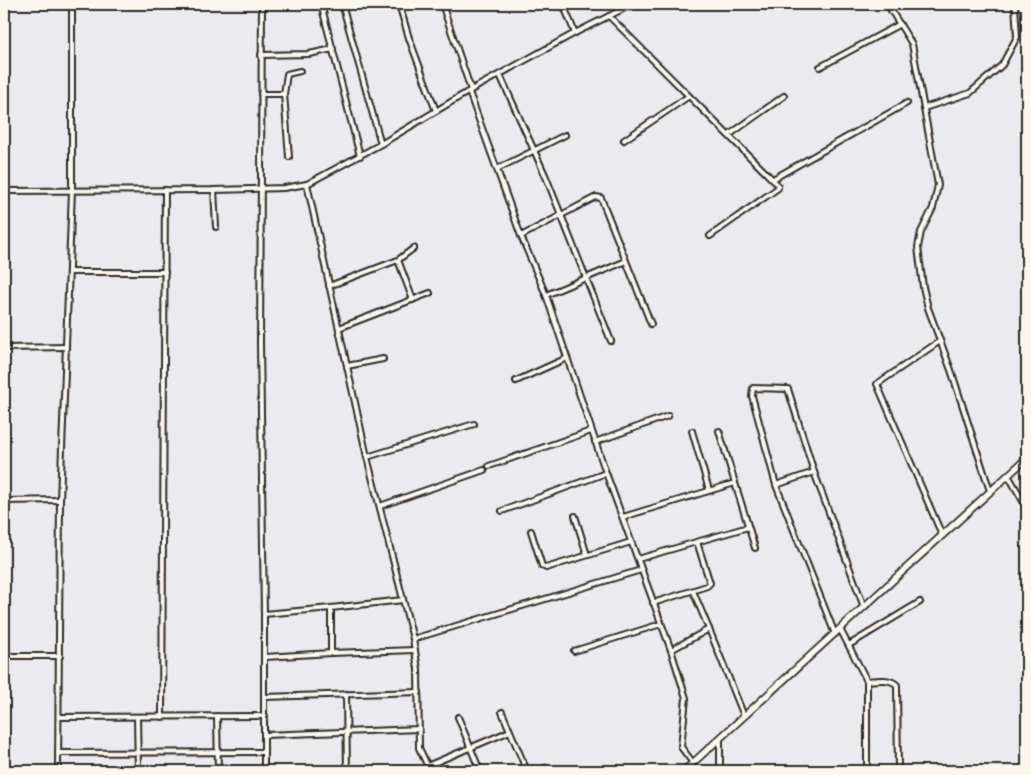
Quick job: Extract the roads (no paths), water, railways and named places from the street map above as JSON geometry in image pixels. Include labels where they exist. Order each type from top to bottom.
[{"type":"main road","points":[[684,771],[1027,458]]},
{"type":"street","points":[[58,771],[60,500],[72,190],[72,4]]},
{"type":"street","points":[[262,4],[264,771]]},
{"type":"street","points":[[322,4],[360,156]]},
{"type":"street","points":[[342,4],[381,144]]},
{"type":"street","points":[[400,4],[409,38],[436,111]]},
{"type":"street","points":[[442,4],[497,169],[521,236],[546,295],[591,431],[671,650],[686,698],[681,747],[694,763]]},
{"type":"street","points":[[563,4],[575,33]]},
{"type":"street","points":[[4,169],[4,190],[214,190],[284,188],[307,184],[360,156],[470,91],[575,33],[634,4]]},
{"type":"street","points":[[887,4],[912,44],[938,186],[933,208],[921,232],[919,256],[928,308],[990,490]]},
{"type":"street","points":[[924,108],[970,93],[1002,66],[1017,37],[1015,4]]},
{"type":"street","points":[[609,16],[773,179],[778,188],[710,236]]},
{"type":"street","points":[[820,67],[900,24]]},
{"type":"street","points":[[261,55],[309,54],[333,49]]},
{"type":"street","points":[[289,157],[284,94],[287,74],[300,71]]},
{"type":"street","points":[[500,75],[534,151],[611,341]]},
{"type":"street","points":[[261,94],[284,94]]},
{"type":"street","points":[[624,140],[689,96]]},
{"type":"street","points":[[729,135],[784,96]]},
{"type":"street","points":[[773,179],[908,103]]},
{"type":"street","points":[[497,169],[565,135]]},
{"type":"street","points":[[307,184],[366,457],[413,639],[419,692],[419,748],[430,771]]},
{"type":"street","points":[[162,717],[165,190]]},
{"type":"street","points":[[214,190],[216,228]]},
{"type":"street","points":[[521,236],[596,197],[600,198],[651,324]]},
{"type":"street","points":[[329,286],[398,260],[414,248]]},
{"type":"street","points":[[398,260],[413,300]]},
{"type":"street","points":[[546,295],[626,261]]},
{"type":"street","points":[[69,272],[165,272]]},
{"type":"street","points":[[339,328],[430,293]]},
{"type":"street","points":[[940,341],[877,384],[942,535]]},
{"type":"street","points":[[4,348],[66,347]]},
{"type":"street","points":[[516,381],[567,358]]},
{"type":"street","points":[[347,366],[383,359]]},
{"type":"street","points":[[864,607],[814,472],[788,389],[753,388],[752,396],[776,486],[837,632],[849,645],[867,680],[867,771]]},
{"type":"street","points":[[595,442],[668,416]]},
{"type":"street","points":[[366,457],[474,424]]},
{"type":"street","points":[[489,466],[591,431]]},
{"type":"street","points":[[692,431],[709,490]]},
{"type":"street","points":[[719,431],[755,548]]},
{"type":"street","points":[[380,506],[484,470]]},
{"type":"street","points":[[776,486],[814,472]]},
{"type":"street","points":[[502,511],[606,473]]},
{"type":"street","points":[[1008,475],[1027,508]]},
{"type":"street","points":[[623,517],[735,483]]},
{"type":"street","points":[[4,501],[60,500]]},
{"type":"street","points":[[575,516],[587,555]]},
{"type":"street","points":[[638,559],[748,527]]},
{"type":"street","points":[[531,531],[543,568],[631,542]]},
{"type":"street","points":[[653,603],[710,583],[697,542]]},
{"type":"street","points":[[413,639],[641,570]]},
{"type":"street","points":[[693,590],[744,716]]},
{"type":"street","points":[[264,614],[403,600]]},
{"type":"street","points":[[849,645],[920,602]]},
{"type":"street","points":[[330,608],[331,653]]},
{"type":"street","points":[[574,651],[662,624]]},
{"type":"street","points":[[671,650],[710,630]]},
{"type":"street","points":[[265,657],[415,650]]},
{"type":"street","points":[[4,656],[60,656]]},
{"type":"street","points":[[867,680],[885,680],[897,685],[898,771]]},
{"type":"street","points":[[265,697],[419,692]]},
{"type":"street","points":[[346,694],[347,771]]},
{"type":"street","points":[[502,712],[527,771]]},
{"type":"street","points":[[217,716],[218,771]]},
{"type":"street","points":[[58,717],[265,716]]},
{"type":"street","points":[[137,717],[138,771]]},
{"type":"street","points":[[458,718],[480,771]]},
{"type":"street","points":[[265,735],[419,729]]},
{"type":"street","points":[[428,766],[510,731]]},
{"type":"street","points":[[720,739],[720,771]]},
{"type":"street","points":[[58,753],[264,752]]},
{"type":"street","points":[[539,771],[545,768]]},
{"type":"street","points":[[373,771],[378,771]]}]
